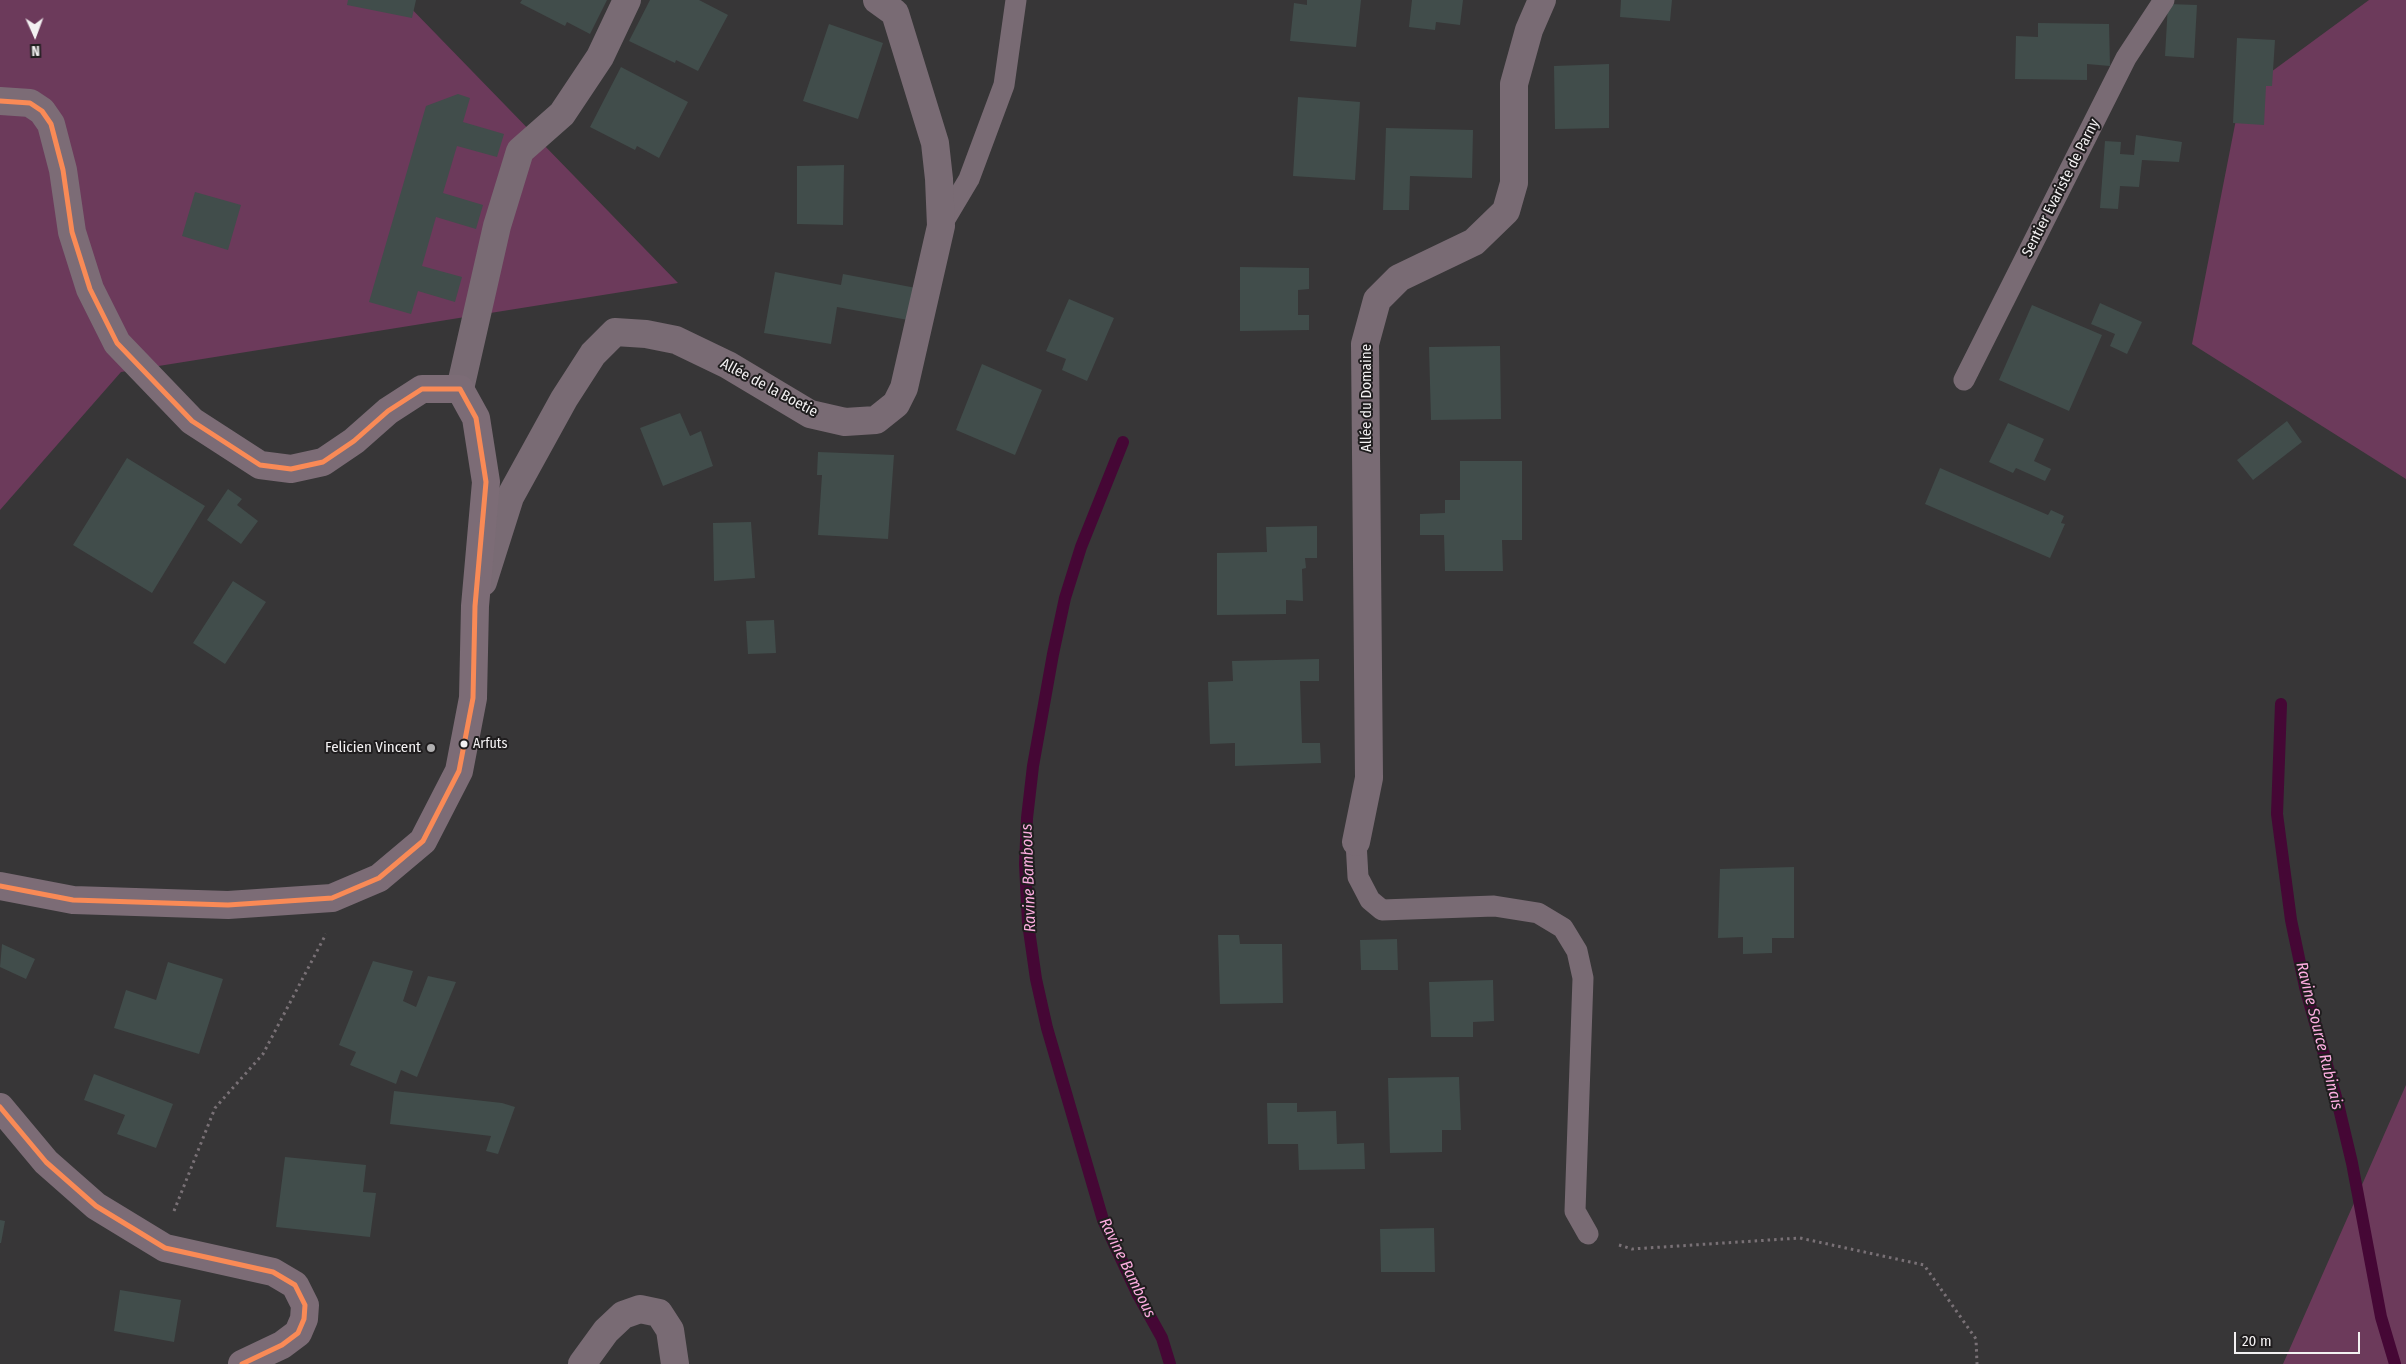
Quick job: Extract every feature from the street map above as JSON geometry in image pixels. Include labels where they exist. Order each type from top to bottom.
[{"type":"main road","points":[[0,101],[30,103],[42,111],[51,124],[63,170],[72,232],[90,288],[117,343],[192,421],[260,465],[291,469],[323,462],[354,441],[388,411],[422,389],[460,389],[476,418],[486,482],[475,606],[473,698],[459,771],[423,841],[379,878],[332,898],[228,905],[73,900],[0,886]]},
{"type":"main road","points":[[0,1107],[46,1162],[96,1206],[165,1248],[273,1272],[295,1285],[305,1305],[304,1319],[298,1333],[282,1345],[242,1364]]},
{"type":"street","points":[[460,389],[497,226],[520,151],[562,114],[600,57],[627,0]]},
{"type":"street","name":"Allée de la Boetie","points":[[475,606],[510,497],[564,399],[593,354],[615,332],[646,334],[676,340],[728,365],[810,414],[845,422],[876,420],[896,404],[904,388],[940,226],[935,144],[895,13],[877,0]]},
{"type":"street","name":"Allée du Domaine","points":[[1356,842],[1369,778],[1365,344],[1377,300],[1399,278],[1474,242],[1506,211],[1514,183],[1514,84],[1529,30],[1542,0]]},
{"type":"street","points":[[582,1364],[606,1331],[623,1315],[640,1309],[659,1313],[670,1330],[675,1364]]},
{"type":"lane","points":[[940,226],[969,179],[1004,85],[1016,0]]},
{"type":"lane","name":"Sentier Evariste de Parny","points":[[1964,380],[2126,58],[2164,0]]},
{"type":"lane","points":[[1356,842],[1358,877],[1370,900],[1382,910],[1494,906],[1538,913],[1563,928],[1577,951],[1583,978],[1575,1210],[1588,1234]]},
{"type":"path","points":[[165,1248],[175,1206],[215,1108],[263,1054],[332,922],[338,896]]},
{"type":"path","points":[[1632,1249],[1800,1238],[1924,1265],[1976,1339],[1977,1364]]},
{"type":"shaded area","points":[[0,0],[403,0],[678,283],[121,372],[0,510]]},
{"type":"shaded area","points":[[2369,0],[2406,0],[2406,479],[2192,344],[2241,94]]},
{"type":"shaded area","points":[[2406,1085],[2406,1364],[2283,1364]]},
{"type":"building","points":[[348,0],[416,0],[412,18],[347,5]]},
{"type":"building","points":[[522,0],[607,0],[590,34],[567,22],[565,26],[520,3]]},
{"type":"building","points":[[650,0],[699,0],[728,15],[698,71],[676,60],[675,63],[629,41]]},
{"type":"building","points":[[1307,0],[1361,0],[1356,47],[1290,41],[1294,3],[1307,5]]},
{"type":"building","points":[[1412,0],[1463,0],[1460,25],[1436,22],[1435,30],[1409,27]]},
{"type":"building","points":[[1621,0],[1672,0],[1670,21],[1620,17]]},
{"type":"building","points":[[2168,4],[2197,5],[2194,58],[2165,56]]},
{"type":"building","points":[[2038,23],[2109,24],[2110,66],[2087,64],[2087,80],[2015,79],[2016,36],[2038,37]]},
{"type":"building","points":[[829,24],[883,43],[858,119],[803,101]]},
{"type":"building","points":[[2237,38],[2275,40],[2272,86],[2266,86],[2264,125],[2233,123]]},
{"type":"building","points":[[1609,64],[1609,128],[1555,129],[1554,66]]},
{"type":"building","points":[[621,67],[688,102],[659,158],[637,146],[635,150],[590,127]]},
{"type":"building","points":[[458,94],[470,98],[463,122],[504,134],[497,157],[457,146],[443,193],[483,205],[476,229],[436,217],[422,266],[462,277],[455,302],[418,291],[411,314],[369,302],[426,106]]},
{"type":"building","points":[[1298,97],[1360,102],[1355,180],[1293,176]]},
{"type":"building","points":[[1386,128],[1473,130],[1472,178],[1410,176],[1409,210],[1383,210]]},
{"type":"building","points":[[2136,135],[2182,142],[2179,162],[2142,160],[2139,187],[2120,186],[2118,209],[2100,208],[2105,141],[2121,142],[2120,154],[2134,155]]},
{"type":"building","points":[[844,165],[843,225],[797,224],[797,166]]},
{"type":"building","points":[[195,192],[241,205],[228,250],[182,236]]},
{"type":"building","points":[[1240,267],[1309,268],[1309,289],[1298,290],[1298,315],[1309,315],[1309,330],[1240,331]]},
{"type":"building","points":[[775,272],[841,285],[843,274],[916,288],[908,320],[837,307],[831,344],[764,333]]},
{"type":"building","points":[[1069,299],[1114,318],[1087,381],[1062,370],[1066,359],[1046,351]]},
{"type":"building","points":[[2100,303],[2142,322],[2127,354],[2110,346],[2115,334],[2091,324]]},
{"type":"building","points":[[2032,305],[2102,335],[2069,411],[1999,380]]},
{"type":"building","points":[[1500,346],[1501,419],[1431,420],[1429,347]]},
{"type":"building","points":[[982,364],[1042,390],[1015,455],[956,430]]},
{"type":"building","points":[[680,413],[690,436],[701,431],[713,466],[663,486],[640,428]]},
{"type":"building","points":[[2287,421],[2302,442],[2253,480],[2237,460]]},
{"type":"building","points":[[2008,423],[2044,439],[2034,461],[2051,469],[2045,481],[2016,468],[2013,473],[1989,462]]},
{"type":"building","points":[[818,452],[894,455],[888,539],[818,535],[822,475],[817,475]]},
{"type":"building","points":[[127,458],[205,506],[152,593],[73,545]]},
{"type":"building","points":[[1460,461],[1522,461],[1522,540],[1502,540],[1503,571],[1445,571],[1444,535],[1420,535],[1420,514],[1445,513],[1445,500],[1460,500]]},
{"type":"building","points":[[1940,468],[2048,515],[2051,510],[2064,516],[2061,523],[2065,524],[2050,558],[1925,504]]},
{"type":"building","points":[[228,489],[242,499],[237,505],[258,521],[241,544],[207,520]]},
{"type":"building","points":[[751,522],[755,578],[714,581],[713,523]]},
{"type":"building","points":[[1317,526],[1317,558],[1305,558],[1306,568],[1302,569],[1303,601],[1286,600],[1286,614],[1217,615],[1217,553],[1267,552],[1266,527]]},
{"type":"building","points":[[233,581],[266,602],[225,664],[193,643]]},
{"type":"building","points":[[774,620],[776,653],[748,654],[746,621]]},
{"type":"building","points":[[1319,659],[1319,681],[1300,681],[1302,743],[1320,743],[1321,763],[1235,766],[1235,743],[1210,744],[1208,682],[1233,681],[1232,661]]},
{"type":"building","points":[[1794,867],[1794,938],[1772,938],[1772,953],[1743,954],[1743,937],[1718,938],[1720,869]]},
{"type":"building","points":[[1218,935],[1239,935],[1240,944],[1282,944],[1283,1003],[1220,1004]]},
{"type":"building","points":[[1397,939],[1398,970],[1361,970],[1360,940]]},
{"type":"building","points":[[2,944],[35,959],[26,979],[0,967]]},
{"type":"building","points":[[373,961],[413,971],[403,1001],[416,1007],[428,976],[456,982],[417,1077],[401,1070],[396,1084],[350,1065],[356,1052],[339,1045]]},
{"type":"building","points":[[168,962],[223,979],[199,1054],[114,1028],[126,990],[156,1000]]},
{"type":"building","points":[[1493,980],[1494,1021],[1473,1022],[1473,1037],[1431,1037],[1429,982]]},
{"type":"building","points":[[94,1074],[173,1104],[156,1148],[117,1134],[125,1115],[84,1100]]},
{"type":"building","points":[[1459,1077],[1461,1130],[1442,1130],[1442,1152],[1390,1153],[1388,1078]]},
{"type":"building","points":[[394,1091],[502,1103],[515,1107],[498,1154],[486,1151],[491,1136],[390,1124]]},
{"type":"building","points":[[1267,1103],[1297,1103],[1297,1112],[1336,1111],[1337,1144],[1364,1143],[1365,1169],[1299,1170],[1298,1144],[1268,1144]]},
{"type":"building","points":[[285,1157],[366,1165],[363,1192],[376,1193],[370,1237],[276,1227]]},
{"type":"building","points":[[0,1220],[5,1221],[1,1243],[0,1243]]},
{"type":"building","points":[[1434,1228],[1435,1272],[1381,1272],[1380,1229]]},
{"type":"building","points":[[120,1290],[181,1300],[174,1342],[114,1331]]},
{"type":"waterway","name":"Ravine Bambous","points":[[1123,442],[1081,547],[1065,598],[1053,654],[1033,766],[1027,818],[1025,864],[1028,923],[1036,979],[1047,1028],[1103,1220],[1137,1293],[1162,1338],[1170,1364]]},
{"type":"waterway","name":"Ravine Source Rubinais","points":[[2281,704],[2277,814],[2291,920],[2305,987],[2338,1104],[2352,1163],[2381,1317],[2395,1364]]},
{"type":"transit line","points":[[0,101],[30,103],[42,111],[51,124],[63,170],[72,232],[90,289],[117,343],[192,421],[260,465],[291,469],[323,462],[354,441],[388,411],[422,389],[460,389],[476,418],[486,482],[475,606],[473,698],[459,771],[423,841],[379,878],[332,898],[228,905],[73,900],[0,886]]},
{"type":"transit line","points":[[0,1107],[46,1162],[96,1206],[165,1248],[273,1272],[295,1285],[305,1305],[304,1319],[298,1333],[282,1345],[242,1364]]},
{"type":"place","name":"Arfuts","points":[[464,744]]},
{"type":"place","name":"Felicien Vincent","points":[[431,748]]}]
